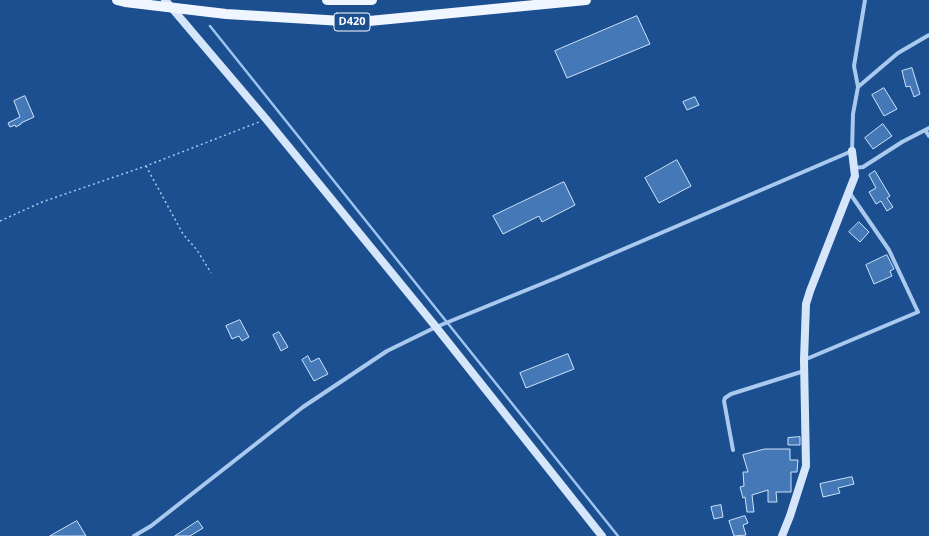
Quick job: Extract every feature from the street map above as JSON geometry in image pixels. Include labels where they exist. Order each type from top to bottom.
[{"type":"main road","name":"D420","points":[[118,0],[125,2],[168,4],[226,14],[359,22],[586,0]]},
{"type":"main road","name":"D420","points":[[327,0],[372,0]]},
{"type":"street","points":[[782,536],[806,466],[804,360],[806,304],[855,176],[852,151],[853,114],[858,87],[854,66],[864,0]]},
{"type":"street","points":[[168,4],[266,119],[436,327],[602,536]]},
{"type":"street","points":[[858,87],[898,53],[929,35]]},
{"type":"street","points":[[854,168],[863,167],[902,142],[927,129],[929,136]]},
{"type":"street","points":[[134,536],[151,526],[303,407],[387,350],[436,327],[556,278],[852,151]]},
{"type":"street","points":[[804,360],[918,312],[889,250],[848,192]]},
{"type":"street","points":[[733,450],[724,401],[725,398],[731,394],[804,372]]},
{"type":"path","points":[[0,221],[42,202],[146,166],[266,119]]},
{"type":"path","points":[[146,166],[183,234],[197,250],[212,272]]},
{"type":"building","points":[[637,16],[650,44],[567,78],[555,51]]},
{"type":"building","points":[[912,68],[920,94],[914,97],[910,86],[906,87],[902,71]]},
{"type":"building","points":[[884,88],[897,109],[884,116],[872,95]]},
{"type":"building","points":[[25,96],[34,117],[16,127],[15,125],[10,127],[8,123],[20,117],[14,101]]},
{"type":"building","points":[[695,97],[699,105],[687,110],[683,102]]},
{"type":"building","points":[[883,124],[892,136],[873,149],[865,138]]},
{"type":"building","points":[[677,160],[691,186],[659,203],[645,178]]},
{"type":"building","points":[[875,171],[890,196],[887,198],[893,207],[887,211],[881,201],[876,204],[869,192],[876,188],[869,175]]},
{"type":"building","points":[[564,182],[575,205],[542,222],[539,216],[503,234],[493,216]]},
{"type":"building","points":[[859,222],[869,232],[860,242],[849,232]]},
{"type":"building","points":[[887,255],[894,269],[890,271],[892,276],[874,284],[866,265]]},
{"type":"building","points":[[240,320],[249,337],[242,341],[239,336],[232,339],[226,326]]},
{"type":"building","points":[[279,332],[288,347],[281,351],[273,335]]},
{"type":"building","points":[[568,354],[574,369],[526,388],[520,373]]},
{"type":"building","points":[[308,356],[311,362],[319,358],[328,374],[314,381],[302,360]]},
{"type":"building","points":[[800,437],[800,445],[788,445],[788,438]]},
{"type":"building","points":[[765,449],[790,449],[790,460],[798,460],[797,472],[791,472],[791,492],[776,492],[777,502],[768,502],[768,490],[752,495],[754,512],[747,512],[745,497],[743,498],[740,487],[744,486],[743,472],[748,472],[743,455]]},
{"type":"building","points":[[852,477],[854,484],[838,488],[840,493],[823,497],[820,484]]},
{"type":"building","points":[[721,505],[723,517],[714,519],[711,507]]},
{"type":"building","points":[[745,516],[748,523],[743,525],[746,535],[734,536],[729,521]]},
{"type":"building","points":[[77,521],[86,536],[50,536]]},
{"type":"building","points":[[198,521],[203,528],[190,536],[175,536]]},
{"type":"waterway","points":[[210,26],[618,536]]}]
